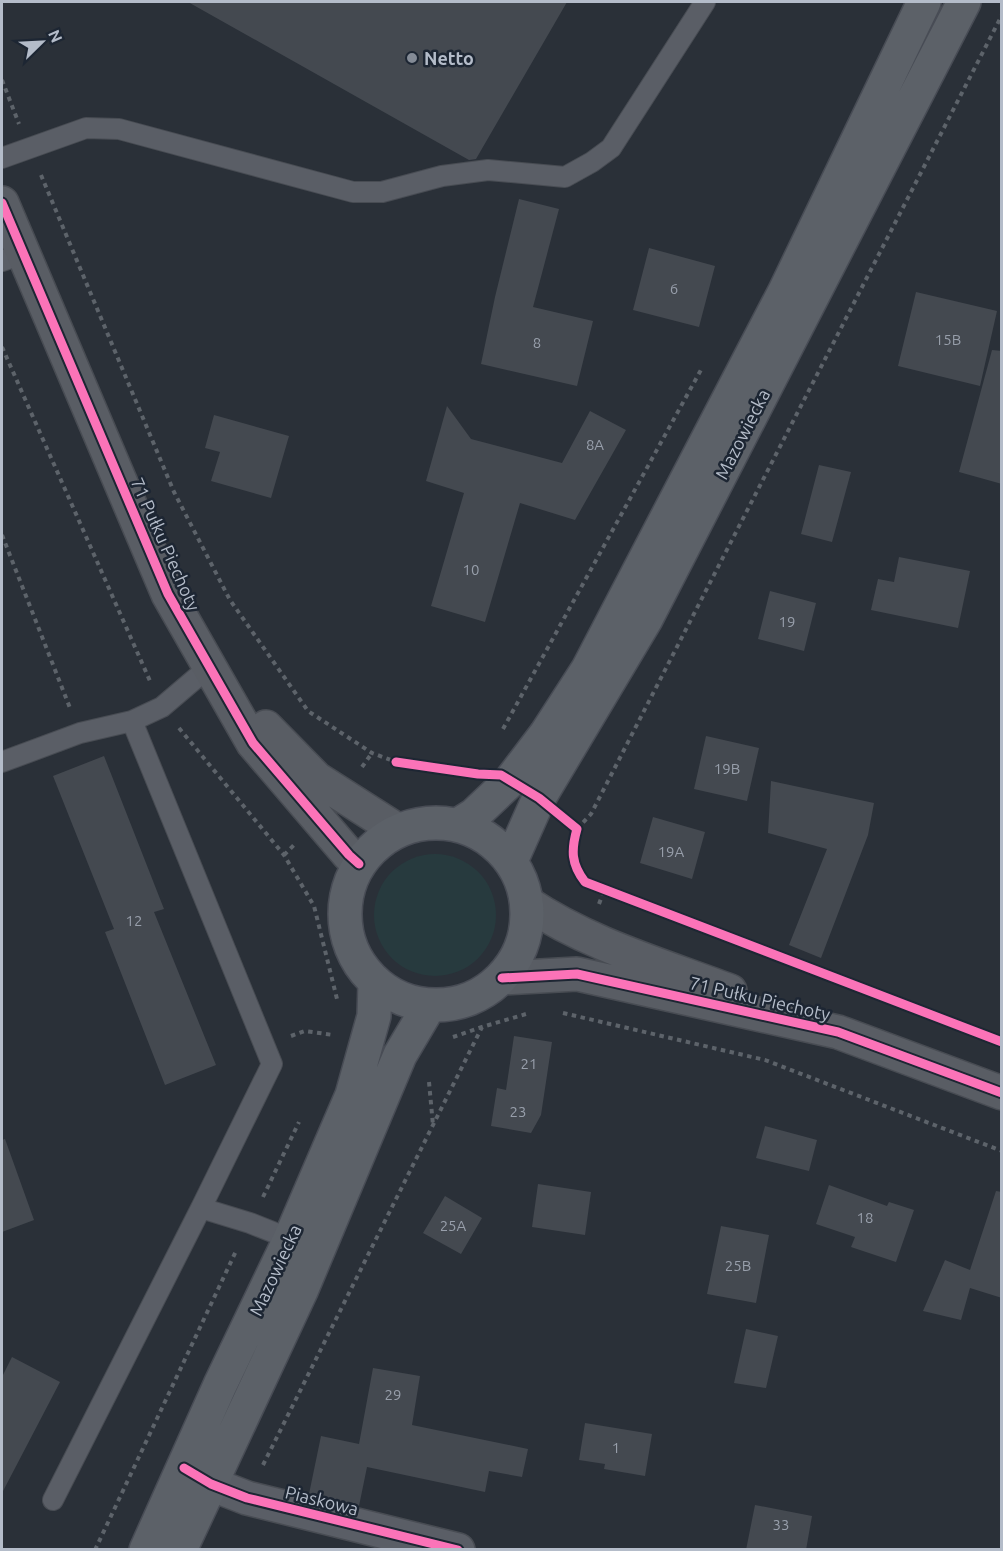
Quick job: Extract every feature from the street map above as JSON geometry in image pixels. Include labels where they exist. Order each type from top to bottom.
[{"type":"main road","name":"Mazowiecka","points":[[458,825],[474,815],[511,780],[546,734],[588,669],[785,291],[924,2]]},
{"type":"main road","name":"Mazowiecka","points":[[511,861],[539,798],[646,619],[964,2]]},
{"type":"main road","points":[[438,822],[458,825],[478,833],[496,845],[511,861],[521,881],[527,903],[527,923],[523,943],[514,962],[502,978],[481,994],[456,1004],[429,1006],[410,1002],[391,994],[375,982],[362,969],[352,953],[346,935],[345,898],[350,880],[359,864],[376,844],[398,830],[417,824],[438,822]]},
{"type":"main road","name":"Mazowiecka","points":[[304,1245],[352,1095],[374,1016],[375,982]]},
{"type":"main road","name":"Mazowiecka","points":[[146,1550],[197,1476],[304,1245],[400,1055],[429,1006]]},
{"type":"main road","name":"Mazowiecka","points":[[180,1550],[197,1476]]},
{"type":"street","name":"71 Pułku Piechoty","points":[[2,203],[12,257],[168,594],[253,742],[359,864]]},
{"type":"street","name":"71 Pułku Piechoty","points":[[209,668],[317,779],[398,830]]},
{"type":"street","points":[[527,903],[586,936],[838,1032]]},
{"type":"street","name":"71 Pułku Piechoty","points":[[502,978],[577,974],[838,1032],[1002,1093]]},
{"type":"street","name":"Piaskowa","points":[[197,1476],[247,1498],[458,1550]]},
{"type":"lane","points":[[2,158],[86,128],[119,129],[353,192],[382,192],[442,176],[489,170],[565,177],[611,148],[705,2]]},
{"type":"lane","points":[[2,762],[80,733],[132,721],[162,707],[209,668]]},
{"type":"lane","points":[[53,1500],[272,1064],[132,721]]},
{"type":"lane","points":[[201,1208],[249,1223],[304,1245]]},
{"type":"path","points":[[577,830],[591,814],[1002,15]]},
{"type":"path","points":[[2,80],[174,492],[230,600],[309,711],[372,753],[396,762]]},
{"type":"path","points":[[501,732],[707,358]]},
{"type":"path","points":[[2,536],[80,733]]},
{"type":"path","points":[[552,1011],[765,1060],[1002,1151]]},
{"type":"path","points":[[247,1498],[482,1027],[531,1013]]},
{"type":"path","points":[[95,1550],[300,1119]]},
{"type":"green space","points":[[435,854],[458,859],[469,864],[478,872],[486,881],[491,892],[496,915],[491,938],[486,949],[478,958],[469,966],[458,971],[435,976],[412,971],[401,966],[392,958],[384,949],[379,938],[374,915],[379,892],[384,881],[392,872],[401,864],[412,859]]},
{"type":"building","name":"Netto","points":[[188,2],[567,2],[476,159],[469,160]]},
{"type":"building","points":[[519,199],[559,209],[533,307],[593,321],[577,386],[481,364]]},
{"type":"building","points":[[649,248],[715,266],[699,327],[633,310]]},
{"type":"building","points":[[916,292],[997,311],[980,386],[898,366]]},
{"type":"building","points":[[992,350],[1002,351],[1002,484],[959,472]]},
{"type":"building","points":[[447,406],[471,439],[562,463],[590,411],[626,430],[575,520],[520,503],[485,622],[431,606],[464,493],[426,481]]},
{"type":"building","points":[[214,415],[289,436],[271,498],[211,481],[220,452],[205,448]]},
{"type":"building","points":[[819,465],[851,472],[832,542],[801,534]]},
{"type":"building","points":[[899,557],[970,571],[958,628],[871,610],[878,579],[894,582]]},
{"type":"building","points":[[770,591],[816,603],[804,651],[758,639]]},
{"type":"building","points":[[706,736],[759,748],[747,801],[694,789]]},
{"type":"building","points":[[104,756],[164,909],[154,912],[216,1065],[165,1085],[105,932],[114,929],[53,776]]},
{"type":"building","points":[[771,781],[874,803],[868,835],[821,958],[789,945],[827,849],[768,833]]},
{"type":"building","points":[[653,817],[705,832],[692,879],[640,863]]},
{"type":"building","points":[[514,1036],[552,1042],[541,1115],[531,1133],[491,1126],[497,1088],[506,1090]]},
{"type":"building","points":[[765,1126],[817,1140],[809,1171],[756,1158]]},
{"type":"building","points":[[5,1139],[34,1220],[2,1232],[2,1140]]},
{"type":"building","points":[[538,1184],[591,1192],[585,1235],[532,1227]]},
{"type":"building","points":[[829,1185],[887,1206],[889,1202],[914,1210],[896,1262],[851,1247],[855,1237],[816,1224]]},
{"type":"building","points":[[996,1191],[1002,1192],[1002,1298],[970,1288],[961,1320],[923,1311],[945,1260],[970,1270]]},
{"type":"building","points":[[445,1196],[482,1218],[461,1254],[423,1233]]},
{"type":"building","points":[[721,1226],[769,1235],[756,1303],[707,1294]]},
{"type":"building","points":[[746,1329],[778,1336],[766,1388],[734,1383]]},
{"type":"building","points":[[12,1357],[60,1382],[2,1493],[2,1377]]},
{"type":"building","points":[[373,1368],[420,1376],[412,1425],[528,1449],[522,1477],[489,1471],[485,1492],[367,1467],[359,1506],[309,1494],[321,1436],[359,1444]]},
{"type":"building","points":[[585,1423],[652,1434],[645,1476],[604,1469],[605,1464],[579,1460]]},
{"type":"building","points":[[755,1505],[812,1516],[806,1550],[746,1550]]},
{"type":"cycle path","points":[[2,203],[168,594],[253,743],[359,864]]},
{"type":"cycle path","points":[[396,762],[478,774],[501,775],[539,798],[577,829],[574,857],[577,869],[585,882],[1002,1042]]},
{"type":"cycle path","points":[[502,978],[577,974],[838,1032],[1002,1093]]},
{"type":"cycle path","points":[[184,1468],[211,1484],[247,1498],[458,1550]]},
{"type":"place","name":"Netto","points":[[412,58]]}]
